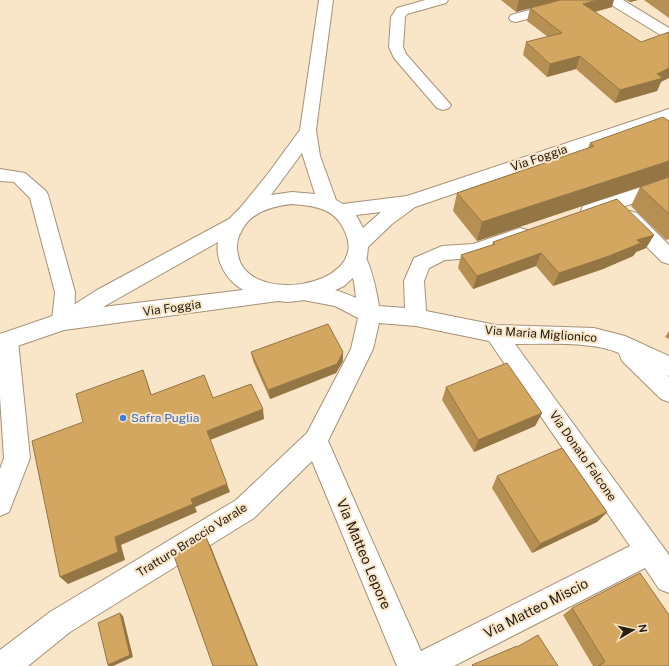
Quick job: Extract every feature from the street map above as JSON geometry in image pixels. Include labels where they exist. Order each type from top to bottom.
[{"type":"street","points":[[326,0],[308,130],[311,156],[334,208],[350,221],[356,232],[357,251]]},
{"type":"street","points":[[441,0],[402,11],[398,17],[396,47],[399,55],[443,105]]},
{"type":"street","points":[[516,18],[580,0]]},
{"type":"street","points":[[613,0],[669,34]]},
{"type":"street","name":"Via Foggia","points":[[63,322],[104,296],[239,220],[257,206],[280,199],[292,198],[311,199],[334,208],[409,202],[669,114]]},
{"type":"street","points":[[239,220],[271,184],[308,130]]},
{"type":"street","points":[[0,175],[19,177],[38,194],[65,292],[63,322]]},
{"type":"street","points":[[570,218],[669,184]]},
{"type":"street","name":"Via Foggia","points":[[3,342],[63,322],[280,294],[305,293],[323,288],[338,280],[349,269],[357,251],[385,219],[409,202]]},
{"type":"street","points":[[615,203],[668,256]]},
{"type":"street","name":"Via Foggia","points":[[239,220],[227,238],[226,252],[232,267],[243,280],[259,289],[280,294]]},
{"type":"street","points":[[416,317],[414,280],[421,263],[442,253],[474,251],[540,228]]},
{"type":"street","name":"Tratturo Braccio Varale","points":[[4,666],[60,622],[245,509],[316,441],[362,349],[370,314],[357,251]]},
{"type":"street","points":[[305,293],[339,299],[370,314]]},
{"type":"street","name":"Via Maria Miglionico","points":[[370,314],[416,317],[496,334],[594,337],[618,342],[669,366]]},
{"type":"street","name":"Via Donato Falcone","points":[[496,334],[669,579]]},
{"type":"street","points":[[0,503],[17,458],[3,342]]},
{"type":"street","points":[[618,342],[669,392]]},
{"type":"street","name":"Via Matteo Lepore","points":[[316,441],[412,666]]},
{"type":"street","name":"Via Matteo Miscio","points":[[423,666],[649,551]]},
{"type":"building","points":[[561,0],[597,0],[583,4],[641,42],[669,32],[669,68],[657,74],[663,78],[620,90],[580,56],[550,64],[526,42],[562,33],[530,8]]},
{"type":"building","points":[[663,117],[669,121],[669,161],[482,222],[457,193],[594,146],[590,143]]},
{"type":"building","points":[[669,177],[669,214],[640,187]]},
{"type":"building","points":[[617,199],[654,235],[637,240],[641,243],[609,256],[559,273],[541,253],[477,276],[461,255],[495,244],[493,242]]},
{"type":"building","points":[[328,324],[343,352],[337,364],[268,390],[251,352]]},
{"type":"building","points":[[507,363],[542,413],[478,440],[446,387]]},
{"type":"building","points":[[143,370],[151,395],[204,375],[213,398],[251,384],[263,409],[207,431],[227,484],[191,499],[193,504],[115,537],[118,552],[60,577],[32,441],[83,422],[76,394]]},
{"type":"building","points":[[562,448],[607,512],[540,544],[497,476]]},
{"type":"building","points":[[206,537],[257,666],[213,666],[174,556]]},
{"type":"building","points":[[640,573],[669,615],[669,666],[598,666],[605,662],[572,608]]},
{"type":"building","points":[[120,613],[130,655],[108,665],[98,623]]},
{"type":"building","points":[[538,635],[558,666],[472,665],[517,647]]},
{"type":"place","name":"Safra Puglia","points":[[123,418]]}]
